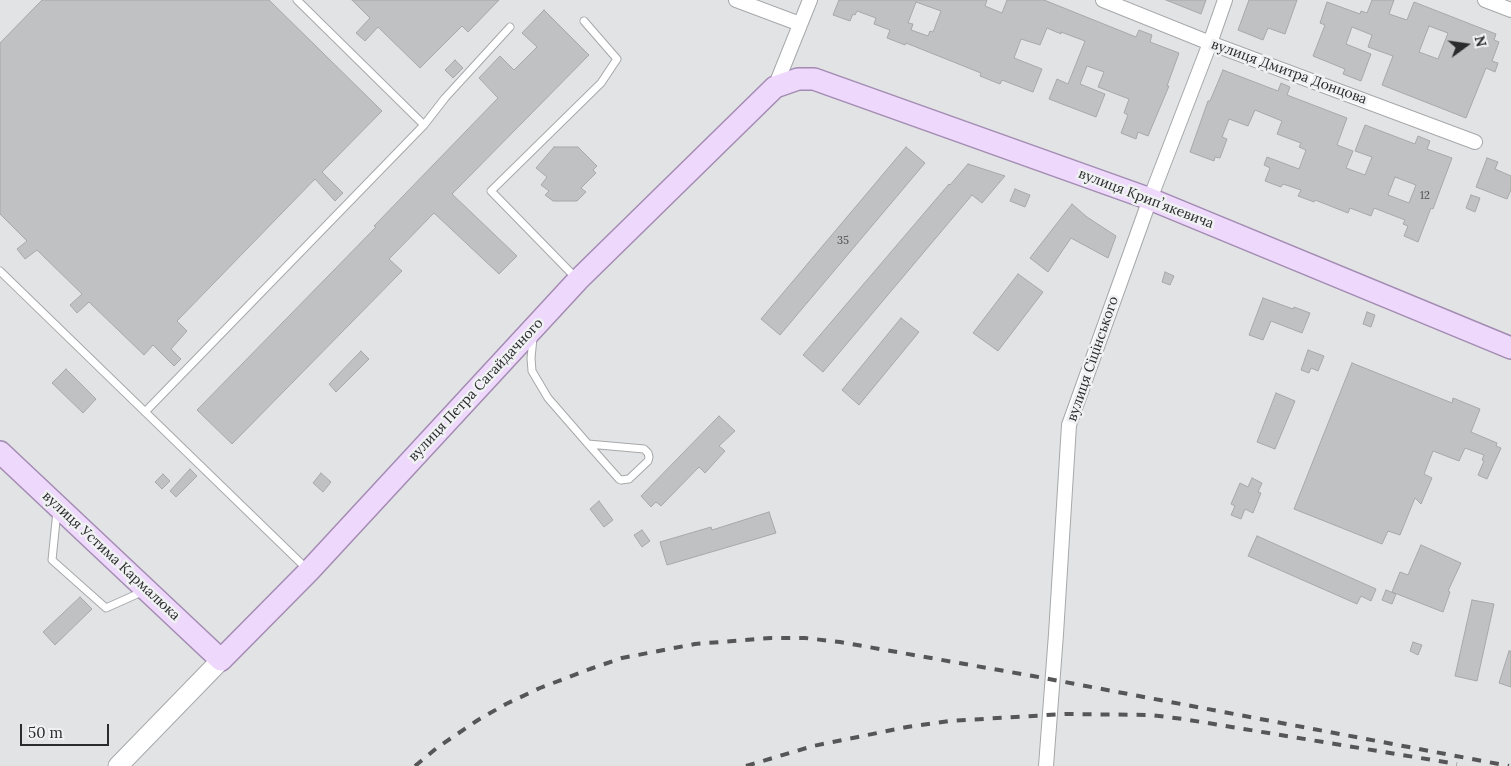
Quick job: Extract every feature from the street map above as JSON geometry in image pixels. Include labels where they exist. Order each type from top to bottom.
[{"type":"main road","name":"вулиця Крипʼякевича","points":[[775,88],[798,80],[814,79],[1150,198],[1511,348]]},
{"type":"main road","name":"вулиця Петра Сагайдачного","points":[[118,766],[308,571],[578,280],[775,88]]},
{"type":"main road","name":"вулиця Устима Кармалюка","points":[[0,452],[221,660]]},
{"type":"street","points":[[736,0],[800,24]]},
{"type":"street","name":"вулиця Петра Сагайдачного","points":[[775,88],[810,0]]},
{"type":"street","name":"вулиця Дмитра Донцова","points":[[1103,0],[1210,43],[1475,142]]},
{"type":"street","name":"вулиця Сіцінського","points":[[1046,766],[1069,425],[1150,198],[1225,0]]},
{"type":"street","points":[[1485,0],[1511,10]]},
{"type":"lane","points":[[297,0],[424,125]]},
{"type":"lane","points":[[578,280],[491,191],[601,82],[617,59],[584,21]]},
{"type":"lane","points":[[146,412],[424,125],[445,98],[510,27]]},
{"type":"lane","points":[[0,270],[308,571]]},
{"type":"lane","points":[[534,327],[531,358],[532,371],[548,398],[588,444],[621,480],[628,479],[650,457],[644,448],[588,444]]},
{"type":"lane","points":[[58,506],[52,560],[106,608],[147,590]]},
{"type":"building","points":[[42,0],[269,0],[382,111],[322,172],[343,193],[335,201],[315,179],[177,321],[187,331],[171,349],[181,359],[174,366],[153,345],[144,355],[89,302],[77,313],[70,305],[82,294],[37,250],[25,259],[17,249],[27,241],[0,214],[0,43]]},
{"type":"building","points":[[352,0],[499,0],[468,32],[462,26],[420,68],[378,27],[365,41],[356,33],[370,18]]},
{"type":"building","points":[[839,0],[987,0],[985,6],[1002,13],[1007,0],[1044,0],[1136,37],[1139,30],[1152,35],[1150,42],[1179,53],[1167,86],[1169,86],[1148,136],[1138,132],[1136,139],[1121,133],[1128,115],[1124,113],[1129,99],[1098,87],[1104,72],[1087,66],[1080,84],[1105,94],[1096,117],[1049,99],[1057,79],[1068,84],[1085,41],[1047,28],[1040,45],[1021,39],[1014,58],[1042,69],[1033,92],[1002,80],[1000,84],[980,76],[981,73],[906,43],[905,45],[887,38],[890,30],[874,24],[876,18],[857,11],[855,15],[853,14],[850,21],[833,15]],"holes":[[[916,2],[941,11],[933,32],[930,31],[928,36],[911,30],[913,24],[908,23]]]},
{"type":"building","points":[[1166,0],[1206,0],[1201,14]]},
{"type":"building","points":[[1249,0],[1297,0],[1285,34],[1268,28],[1263,40],[1238,30]]},
{"type":"building","points":[[1372,0],[1394,0],[1389,14],[1407,20],[1414,2],[1496,34],[1494,40],[1499,42],[1492,61],[1498,63],[1495,72],[1486,68],[1466,118],[1382,85],[1393,56],[1368,47],[1372,35],[1352,27],[1346,44],[1371,54],[1361,81],[1343,74],[1345,69],[1313,56],[1325,25],[1320,23],[1327,2],[1360,14],[1361,11],[1367,13]],"holes":[[[1429,26],[1448,33],[1438,59],[1419,52]]]},
{"type":"building","points":[[544,10],[589,55],[452,194],[517,256],[499,274],[434,213],[389,259],[402,271],[232,444],[197,410],[376,227],[374,226],[498,98],[479,78],[500,56],[514,70],[537,47],[522,33]]},
{"type":"building","points":[[455,60],[463,68],[453,78],[445,70]]},
{"type":"building","points":[[1223,70],[1278,91],[1281,83],[1290,87],[1287,95],[1347,118],[1337,145],[1353,151],[1346,168],[1365,175],[1372,157],[1355,151],[1365,125],[1415,144],[1418,136],[1430,141],[1427,149],[1452,158],[1433,209],[1431,208],[1418,242],[1404,236],[1408,226],[1403,224],[1405,220],[1374,208],[1371,216],[1350,208],[1348,213],[1315,200],[1314,202],[1298,196],[1301,190],[1283,184],[1281,187],[1265,181],[1270,168],[1264,165],[1267,157],[1299,169],[1306,150],[1299,147],[1301,143],[1277,134],[1282,121],[1255,110],[1248,126],[1229,119],[1222,137],[1227,139],[1220,158],[1215,157],[1214,161],[1190,152],[1208,101],[1210,101]],"holes":[[[1395,177],[1416,185],[1409,203],[1388,195]]]},
{"type":"building","points":[[554,147],[578,147],[597,166],[593,170],[596,173],[581,188],[586,192],[577,201],[553,201],[545,195],[549,191],[541,185],[547,177],[536,168]]},
{"type":"building","points":[[906,147],[925,163],[780,335],[761,319]]},
{"type":"building","points":[[1487,158],[1498,162],[1495,169],[1511,176],[1511,190],[1507,199],[1476,187]]},
{"type":"building","points":[[968,164],[1005,176],[982,203],[972,195],[823,372],[803,355]]},
{"type":"building","points":[[1015,189],[1030,195],[1025,207],[1010,201]]},
{"type":"building","points":[[1471,195],[1480,198],[1475,212],[1466,208]]},
{"type":"building","points":[[1072,204],[1087,217],[1116,236],[1108,258],[1071,238],[1048,272],[1030,258]]},
{"type":"building","points":[[1165,272],[1174,276],[1170,285],[1162,282]]},
{"type":"building","points":[[1018,274],[1043,292],[998,351],[973,333]]},
{"type":"building","points":[[1263,298],[1310,313],[1302,333],[1271,321],[1263,340],[1249,335]]},
{"type":"building","points":[[1367,312],[1375,315],[1371,327],[1363,324]]},
{"type":"building","points":[[901,318],[919,332],[859,405],[842,390]]},
{"type":"building","points":[[1308,350],[1324,356],[1318,371],[1311,368],[1309,373],[1301,370]]},
{"type":"building","points":[[361,351],[369,359],[336,392],[329,384]]},
{"type":"building","points":[[1352,363],[1452,403],[1453,398],[1480,409],[1471,432],[1497,443],[1496,446],[1501,448],[1487,479],[1478,475],[1484,461],[1482,460],[1484,455],[1465,448],[1459,461],[1433,451],[1424,474],[1432,478],[1421,504],[1415,498],[1400,535],[1388,531],[1382,544],[1294,509]]},
{"type":"building","points":[[66,369],[96,399],[83,413],[52,383]]},
{"type":"building","points":[[1276,393],[1295,401],[1275,449],[1257,442]]},
{"type":"building","points":[[719,416],[735,431],[719,446],[725,451],[705,473],[699,467],[661,506],[656,502],[651,507],[641,496]]},
{"type":"building","points":[[190,469],[197,476],[176,497],[170,491]]},
{"type":"building","points":[[321,473],[331,482],[323,492],[313,483]]},
{"type":"building","points":[[163,474],[170,481],[162,489],[155,482]]},
{"type":"building","points":[[1252,478],[1262,483],[1258,492],[1261,493],[1253,513],[1245,509],[1241,519],[1231,515],[1235,506],[1231,504],[1240,483],[1248,487]]},
{"type":"building","points":[[599,501],[613,520],[604,527],[590,509]]},
{"type":"building","points":[[769,512],[776,533],[667,565],[660,542],[711,527],[712,530]]},
{"type":"building","points":[[642,530],[650,541],[642,547],[634,535]]},
{"type":"building","points":[[1257,536],[1376,589],[1371,601],[1361,596],[1357,604],[1248,556]]},
{"type":"building","points":[[1421,545],[1461,563],[1448,591],[1450,592],[1443,612],[1392,592],[1400,572],[1408,575]]},
{"type":"building","points":[[1386,590],[1396,594],[1392,604],[1382,600]]},
{"type":"building","points":[[80,597],[92,609],[55,645],[43,632]]},
{"type":"building","points":[[1472,600],[1494,604],[1477,681],[1455,676]]},
{"type":"building","points":[[1413,642],[1422,645],[1418,655],[1410,651]]},
{"type":"building","points":[[1509,651],[1511,651],[1511,687],[1499,683]]},
{"type":"railway","points":[[415,766],[438,747],[506,704],[540,688],[590,669],[622,658],[695,644],[771,638],[805,638],[840,642],[1033,676],[1509,766]]},
{"type":"railway","points":[[746,766],[813,746],[907,727],[949,721],[1065,714],[1151,715],[1183,719],[1457,764]]}]
